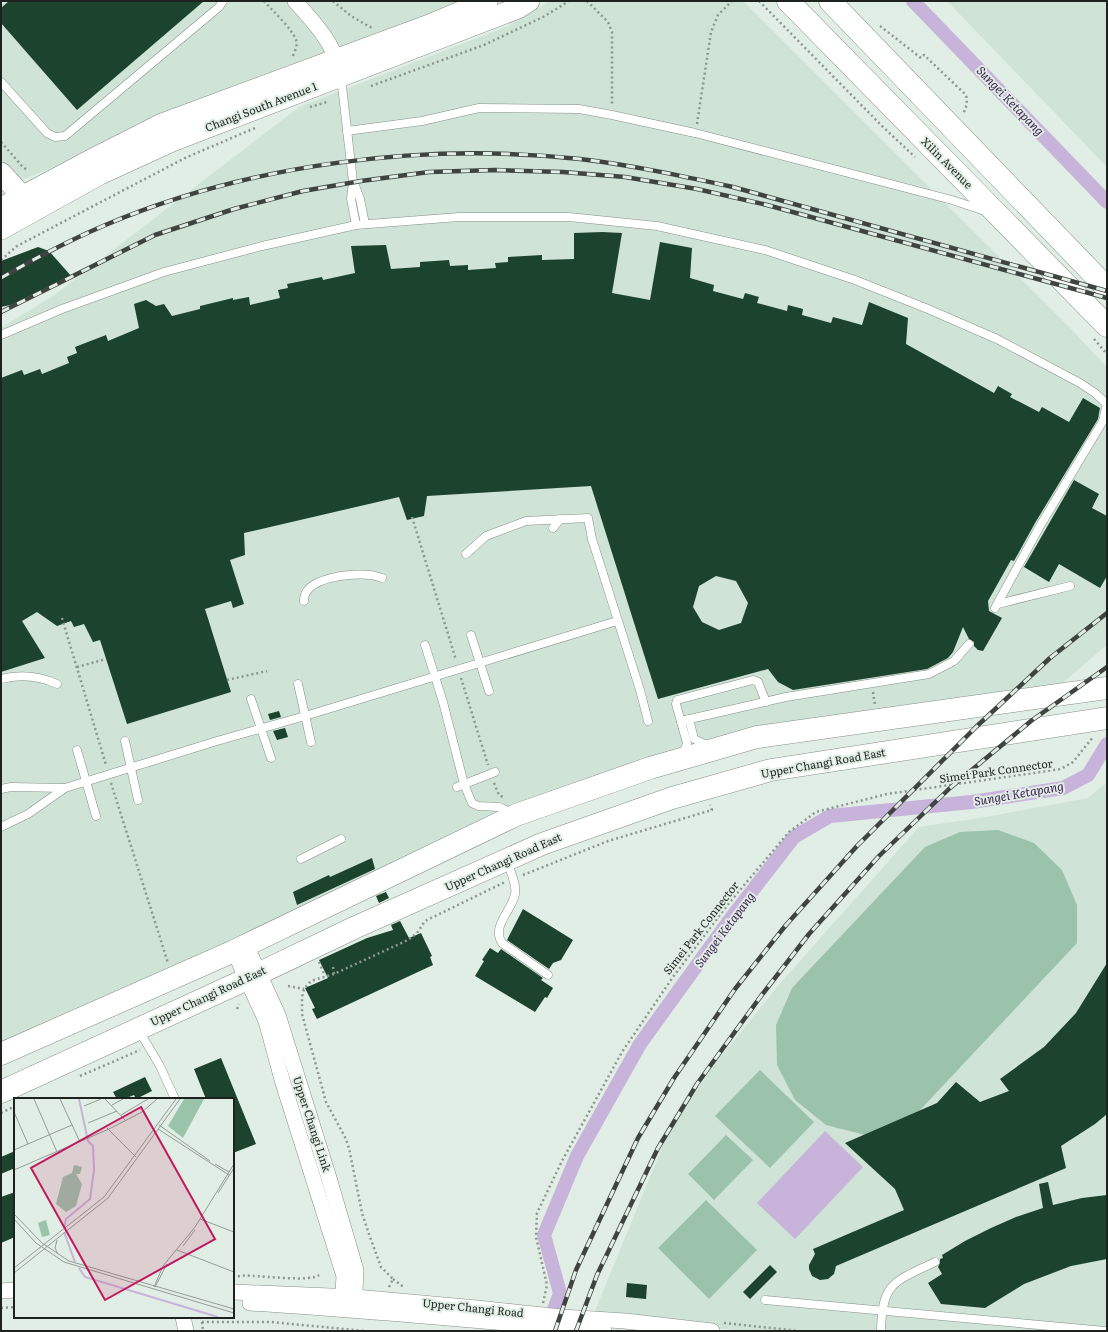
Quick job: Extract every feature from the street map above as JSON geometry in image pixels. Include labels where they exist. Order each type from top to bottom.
[{"type":"main road","name":"Xilin Avenue","points":[[788,1],[1107,326]]},
{"type":"main road","points":[[830,1],[1107,288]]},
{"type":"main road","points":[[1,1054],[240,948],[517,815],[650,768],[757,737],[1107,688]]},
{"type":"main road","name":"Upper Changi Road East","points":[[1,1092],[143,1037],[254,976],[356,927],[509,869],[549,841],[672,798],[772,770],[1098,724]]},
{"type":"street","points":[[295,1],[326,37],[339,67]]},
{"type":"street","name":"Changi South Avenue 1","points":[[12,210],[162,124],[339,67],[493,6],[518,8],[529,1]]},
{"type":"street","points":[[1,173],[12,210]]},
{"type":"street","name":"Upper Changi Link","points":[[240,948],[254,976],[283,1083],[344,1276],[348,1303]]},
{"type":"street","points":[[1,1291],[14,1290]]},
{"type":"street","name":"Upper Changi Road","points":[[234,1292],[348,1303],[470,1321],[535,1318],[604,1331]]},
{"type":"street","name":"Upper Changi Road","points":[[234,1302],[348,1303]]},
{"type":"street","points":[[183,1318],[186,1331]]},
{"type":"street","name":"Upper Changi Road","points":[[560,1322],[712,1331]]},
{"type":"lane","points":[[1,82],[47,133],[55,138],[65,136],[219,7],[223,1]]},
{"type":"lane","points":[[339,67],[353,182],[351,199],[356,225]]},
{"type":"lane","points":[[347,131],[422,121],[480,108],[579,109],[612,114],[695,133],[952,200],[1000,216]]},
{"type":"lane","points":[[353,182],[360,199],[365,224]]},
{"type":"lane","points":[[1,334],[62,309],[164,272],[262,246],[365,224],[460,217],[569,217],[657,226],[765,250],[856,280],[997,339],[1080,382],[1107,404],[1103,421],[1040,526],[997,606],[1070,586]]},
{"type":"lane","points":[[466,554],[486,536],[526,521],[588,518],[592,539],[640,690],[648,721]]},
{"type":"lane","points":[[553,528],[560,519]]},
{"type":"lane","points":[[304,601],[305,594],[308,589],[322,581],[348,575],[370,575],[382,578]]},
{"type":"lane","points":[[1,789],[11,787],[65,788],[617,621]]},
{"type":"lane","points":[[471,635],[488,691]]},
{"type":"lane","points":[[685,720],[786,697],[929,674],[954,661],[969,644]]},
{"type":"lane","points":[[426,645],[443,702],[461,786],[472,803],[478,806],[499,808],[517,815]]},
{"type":"lane","points":[[1,679],[22,676],[43,678],[57,684]]},
{"type":"lane","points":[[716,749],[694,739],[676,704],[677,700],[753,680],[758,682],[766,702]]},
{"type":"lane","points":[[298,684],[311,742]]},
{"type":"lane","points":[[251,699],[271,758]]},
{"type":"lane","points":[[682,758],[687,743],[685,720]]},
{"type":"lane","points":[[125,741],[138,800]]},
{"type":"lane","points":[[77,750],[96,816]]},
{"type":"lane","points":[[461,786],[495,772]]},
{"type":"lane","points":[[1,828],[28,814],[65,788]]},
{"type":"lane","points":[[301,859],[341,839]]},
{"type":"lane","points":[[509,869],[515,892],[511,906],[499,927],[499,938],[502,943],[548,975]]},
{"type":"lane","points":[[143,1037],[174,1098]]},
{"type":"lane","points":[[881,1331],[882,1311],[885,1297],[890,1287],[904,1277],[935,1262]]},
{"type":"lane","points":[[765,1300],[1105,1331]]},
{"type":"path","points":[[264,1],[290,30],[296,40],[296,50],[290,63]]},
{"type":"path","points":[[333,1],[351,16],[370,28],[377,29]]},
{"type":"path","points":[[371,86],[484,45],[545,16],[569,1]]},
{"type":"path","points":[[587,1],[608,22],[612,32],[612,114]]},
{"type":"path","points":[[695,133],[711,32],[718,15],[732,1]]},
{"type":"path","points":[[759,1],[882,126]]},
{"type":"path","points":[[361,22],[365,28]]},
{"type":"path","points":[[879,25],[921,58]]},
{"type":"path","points":[[304,109],[327,102]]},
{"type":"path","points":[[1,260],[18,246],[179,162],[262,126]]},
{"type":"path","points":[[1,142],[28,171]]},
{"type":"path","points":[[62,618],[108,775],[168,963]]},
{"type":"path","points":[[76,667],[106,659]]},
{"type":"path","points":[[227,680],[267,672]]},
{"type":"path","points":[[873,690],[874,702]]},
{"type":"path","name":"Simei Park Connector","points":[[535,1318],[531,1305],[541,1306],[547,1285],[536,1237],[537,1213],[562,1161],[622,1052],[673,977],[729,903],[788,832],[816,812],[887,794],[1061,770],[1073,762],[1098,724]]},
{"type":"path","points":[[388,1290],[393,1279],[381,1267],[362,1213],[346,1139],[326,1102],[302,1014],[302,997],[304,989],[308,983],[314,980],[334,974],[408,940],[417,933],[425,921],[509,869],[712,810],[706,789]]},
{"type":"path","points":[[333,967],[334,974]]},
{"type":"path","points":[[288,986],[304,989]]},
{"type":"path","points":[[237,1009],[239,1004]]},
{"type":"path","points":[[75,1079],[143,1037]]},
{"type":"path","points":[[1,1113],[14,1106]]},
{"type":"path","points":[[234,1277],[250,1276],[306,1279],[317,1278],[319,1275]]},
{"type":"path","points":[[1,1308],[14,1307]]},
{"type":"path","points":[[196,1323],[271,1322],[365,1331]]},
{"type":"path","points":[[196,1323],[203,1331]]},
{"type":"shaded area","points":[[1,1],[461,1],[19,181],[1,160]]},
{"type":"shaded area","points":[[550,1],[743,1],[1071,329],[1107,367],[1107,645],[1053,691],[760,742],[593,793],[500,832],[1,1055],[1,328],[56,294],[299,107],[508,26]]},
{"type":"shaded area","points":[[947,1],[1107,1],[1107,167]]},
{"type":"shaded area","points":[[1107,782],[1107,1331],[747,1331],[592,1318],[671,1126],[717,1061],[783,980],[919,827],[986,817],[1088,798]]},
{"type":"shaded area","points":[[825,1131],[863,1167],[795,1239],[757,1203]]},
{"type":"green space","points":[[998,830],[1034,843],[1062,870],[1077,905],[1077,943],[905,1126],[865,1135],[826,1125],[795,1100],[777,1065],[776,1025],[792,988],[925,847],[960,832]]},
{"type":"green space","points":[[760,1070],[814,1122],[770,1168],[715,1116]]},
{"type":"green space","points":[[726,1135],[753,1160],[714,1200],[688,1174]]},
{"type":"green space","points":[[706,1200],[757,1250],[709,1299],[658,1248]]},
{"type":"building","points":[[9,1],[204,1],[77,110],[1,23],[1,8]]},
{"type":"building","points":[[574,233],[622,233],[612,293],[650,300],[660,242],[692,248],[690,278],[714,285],[713,291],[743,299],[745,293],[759,297],[757,303],[787,311],[788,305],[803,309],[802,315],[831,323],[833,317],[862,325],[869,302],[908,318],[906,344],[994,393],[998,386],[1012,394],[1010,397],[1039,412],[1042,407],[1069,422],[1083,398],[1100,408],[1098,419],[1035,523],[1014,561],[1011,560],[988,601],[989,611],[1002,618],[983,651],[978,650],[974,646],[974,642],[969,639],[963,627],[953,652],[948,658],[927,669],[793,690],[778,682],[768,669],[658,699],[591,486],[427,496],[424,516],[407,520],[399,497],[244,533],[245,555],[230,560],[244,604],[233,608],[231,601],[205,609],[231,692],[127,724],[100,640],[93,642],[84,624],[74,627],[71,621],[57,626],[37,612],[22,621],[45,658],[1,672],[1,378],[22,370],[24,375],[40,369],[42,374],[69,363],[67,357],[77,353],[75,347],[106,335],[108,341],[139,328],[134,304],[146,300],[156,306],[164,304],[172,316],[200,309],[200,306],[233,298],[233,300],[249,297],[250,305],[280,298],[278,290],[288,288],[287,284],[322,277],[323,280],[355,273],[351,246],[386,245],[391,269],[420,267],[420,262],[449,260],[450,266],[468,265],[468,270],[496,268],[495,263],[508,262],[508,257],[542,255],[542,260],[574,259]],"holes":[[[716,576],[736,581],[748,603],[741,623],[719,630],[702,622],[693,607],[699,586]]]},
{"type":"building","points":[[38,247],[49,251],[72,277],[15,304],[1,307],[1,261]]},
{"type":"building","points":[[1074,480],[1099,494],[1092,508],[1107,516],[1107,576],[1100,588],[1059,564],[1049,582],[1024,567]]},
{"type":"building","points":[[279,711],[281,717],[270,720],[268,714]]},
{"type":"building","points":[[285,728],[288,737],[277,740],[273,731]]},
{"type":"building","points":[[372,858],[375,869],[297,905],[293,892],[329,875],[330,877]]},
{"type":"building","points":[[386,892],[389,898],[379,903],[376,896]]},
{"type":"building","points":[[523,909],[573,940],[561,960],[553,963],[549,969],[507,940]]},
{"type":"building","points":[[400,921],[409,938],[421,933],[432,956],[430,957],[433,965],[317,1019],[312,1009],[315,1008],[305,988],[328,978],[319,960],[367,938],[393,930],[391,925]]},
{"type":"building","points":[[490,948],[498,953],[501,949],[543,978],[541,980],[553,988],[535,1012],[475,976],[484,961],[482,960]]},
{"type":"building","points":[[1107,963],[1107,1114],[1095,1124],[1061,1146],[1066,1168],[836,1266],[834,1274],[828,1279],[820,1280],[812,1276],[809,1265],[815,1254],[813,1249],[904,1210],[895,1189],[845,1143],[937,1103],[956,1082],[980,1102],[1009,1091],[1000,1079],[1044,1047],[1076,1013]]},
{"type":"building","points":[[221,1058],[256,1144],[234,1153],[234,1098],[206,1098],[194,1069]]},
{"type":"building","points":[[145,1077],[152,1091],[138,1098],[136,1098],[134,1095],[126,1098],[116,1098],[113,1092]]},
{"type":"building","points":[[14,1151],[14,1168],[1,1174],[1,1157]]},
{"type":"building","points":[[1048,1182],[1053,1205],[1082,1198],[1107,1195],[1107,1259],[1071,1266],[1024,1284],[985,1308],[941,1304],[928,1283],[942,1274],[938,1267],[940,1259],[943,1258],[942,1255],[991,1228],[1016,1217],[1043,1208],[1039,1184]]},
{"type":"building","points":[[14,1192],[14,1237],[1,1243],[1,1197]]},
{"type":"building","points":[[770,1265],[777,1272],[750,1299],[743,1292]]},
{"type":"building","points":[[627,1283],[647,1285],[646,1299],[626,1297]]},
{"type":"waterway","name":"Sungei Ketapang","points":[[913,1],[1107,202]]},
{"type":"waterway","name":"Sungei Ketapang","points":[[548,1327],[560,1293],[544,1235],[577,1156],[640,1044],[731,918],[794,837],[830,816],[972,802],[1063,788],[1088,775],[1107,744]]},
{"type":"railway","points":[[1,278],[51,250],[103,226],[159,205],[217,187],[276,173],[337,163],[398,156],[520,154],[599,161],[733,187],[1107,291]]},
{"type":"railway","points":[[1,312],[155,235],[234,209],[303,191],[361,181],[429,172],[495,170],[563,172],[625,177],[697,189],[767,205],[1107,298]]},
{"type":"railway","points":[[555,1331],[576,1270],[638,1138],[674,1078],[735,989],[786,925],[857,846],[976,727],[1050,658],[1107,613]]},
{"type":"railway","points":[[576,1331],[597,1275],[658,1148],[697,1084],[761,996],[809,934],[879,856],[950,788],[1031,721],[1107,667]]}]
